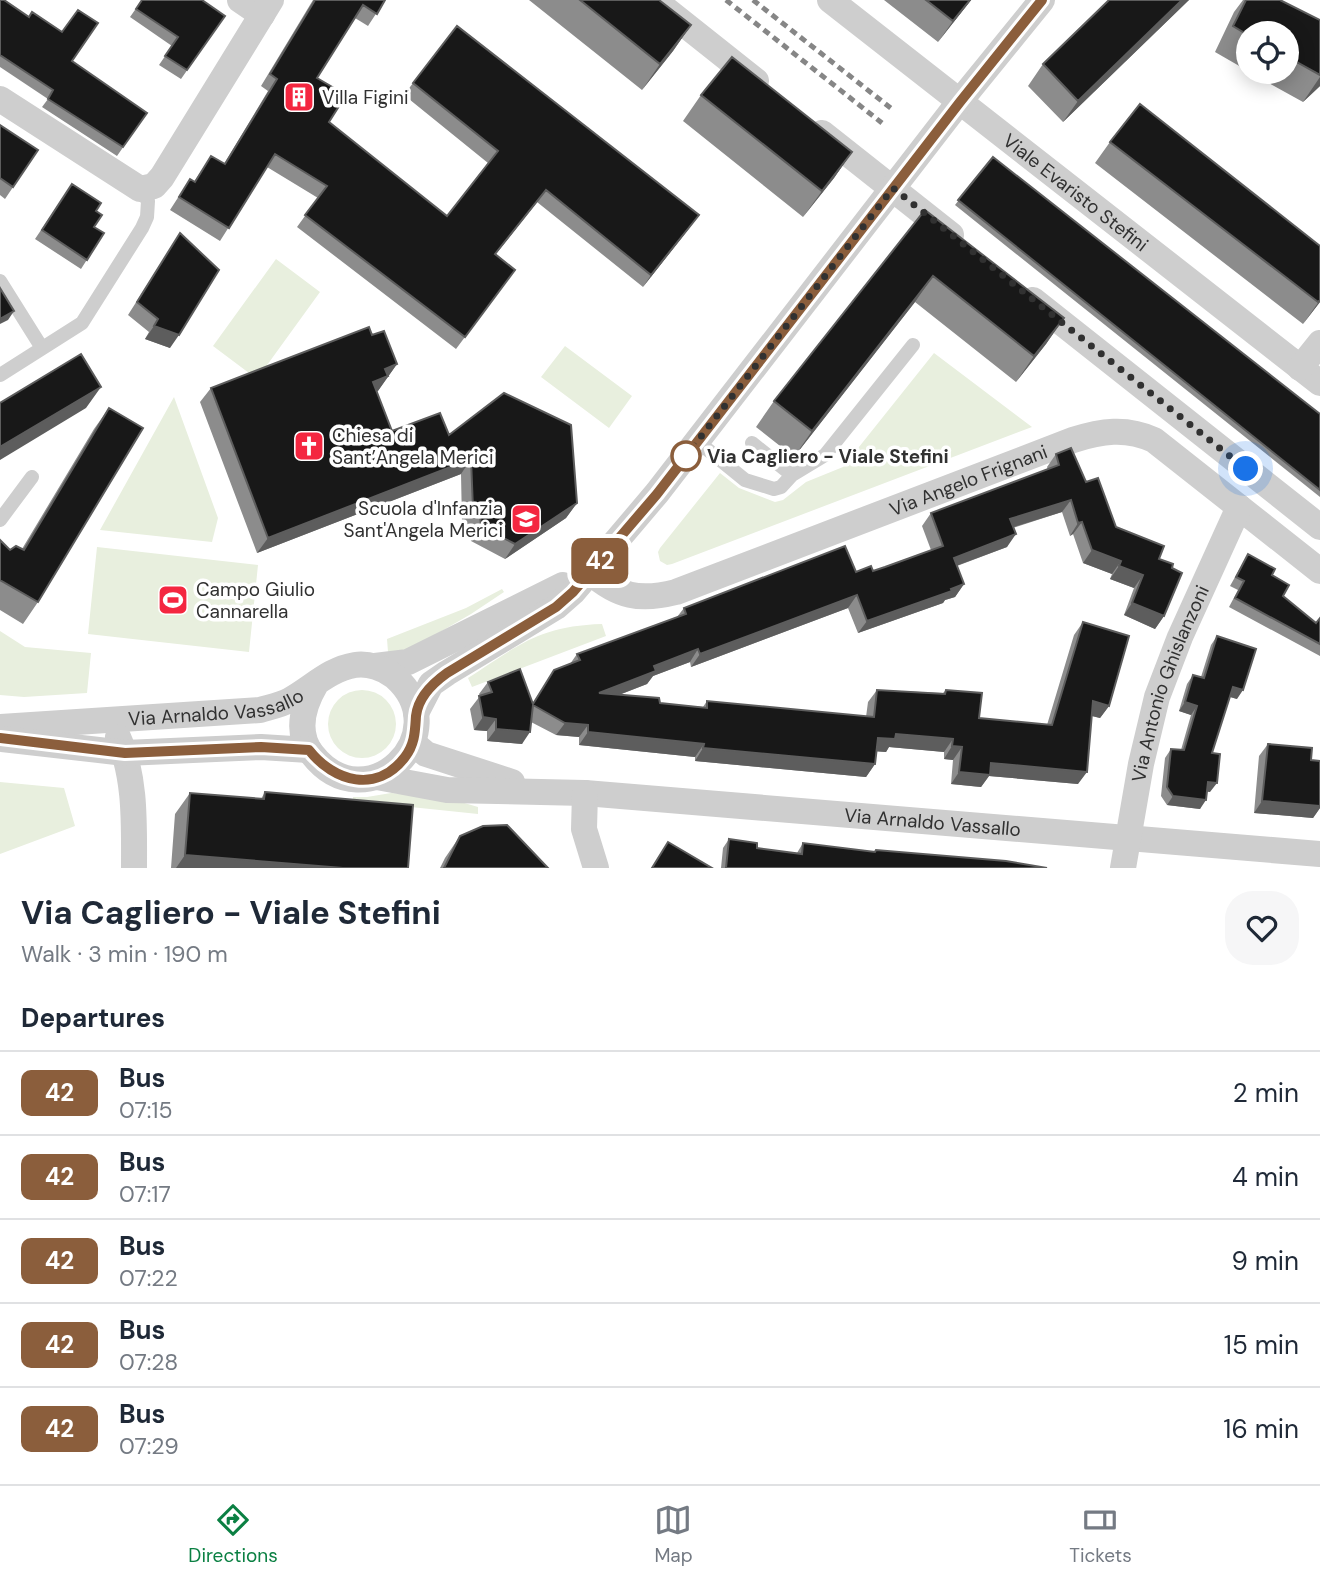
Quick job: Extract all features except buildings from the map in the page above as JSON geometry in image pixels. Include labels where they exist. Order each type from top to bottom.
[{"type":"street","points":[[0,99],[140,189],[154,186],[267,8],[240,0]]},
{"type":"street","points":[[654,0],[779,98]]},
{"type":"street","name":"Viale Evaristo Stefini","points":[[830,0],[1310,376]]},
{"type":"street","points":[[416,713],[431,684],[556,607],[590,572],[657,494],[1042,0]]},
{"type":"street","points":[[799,115],[976,254]]},
{"type":"street","points":[[1019,288],[1320,527]]},
{"type":"street","points":[[1310,376],[1320,343]]},
{"type":"street","name":"Via Angelo Frignani","points":[[590,572],[604,585],[620,594],[657,597],[676,592],[1073,440],[1111,431],[1141,434],[1154,440],[1320,571]]},
{"type":"street","name":"Via Antonio Ghislanzoni","points":[[1123,868],[1140,764],[1157,697],[1238,507]]},
{"type":"street","name":"Via Arnaldo Vassallo","points":[[0,727],[260,710],[287,702],[339,668],[359,664],[375,666],[408,662],[590,572]]},
{"type":"street","points":[[375,666],[391,674],[404,686],[416,713],[412,743],[404,758],[390,771],[377,777]]},
{"type":"street","name":"Via Arnaldo Vassallo","points":[[316,684],[305,702],[303,735],[309,750],[320,764],[333,774],[348,779],[377,777],[447,790],[585,793],[1320,854]]},
{"type":"street","points":[[110,720],[125,753],[134,815],[134,868]]},
{"type":"street","name":"Via Arnaldo Vassallo","points":[[0,738],[125,753],[261,747],[309,750]]},
{"type":"street","name":"Via Arnaldo Vassallo","points":[[412,743],[426,754],[544,792]]},
{"type":"street","points":[[585,793],[584,829],[596,868]]},
{"type":"lane","points":[[0,375],[82,323],[147,217],[148,201],[140,189]]},
{"type":"lane","points":[[0,281],[42,348]]},
{"type":"lane","points":[[697,441],[745,480],[774,489],[781,487],[792,475],[825,455],[913,345]]},
{"type":"lane","points":[[752,443],[792,475]]},
{"type":"lane","points":[[0,520],[32,477]]},
{"type":"green space","points":[[276,259],[320,292],[257,379],[213,346]]},
{"type":"green space","points":[[565,346],[632,396],[609,428],[541,377]]},
{"type":"green space","points":[[934,353],[1032,427],[672,564],[667,565],[660,561],[660,548],[720,473],[739,488],[775,502],[783,500],[806,482],[843,467]]},
{"type":"green space","points":[[174,397],[218,518],[212,542],[100,530]]},
{"type":"green space","name":"Campo Giulio Cannarella","points":[[97,547],[258,565],[249,652],[88,634]]},
{"type":"green space","points":[[502,589],[504,592],[471,614],[409,650],[388,652],[387,639],[466,608]]},
{"type":"green space","points":[[602,624],[606,636],[472,687],[468,678],[530,639],[562,629]]},
{"type":"green space","points":[[0,631],[25,647],[91,653],[87,693],[24,697],[0,695]]},
{"type":"green space","points":[[355,690],[369,690],[381,695],[391,705],[396,724],[391,743],[381,753],[369,758],[355,758],[343,753],[333,743],[328,731],[328,717],[333,705],[343,695]]},
{"type":"green space","points":[[0,782],[64,788],[75,826],[0,854]]},
{"type":"green space","points":[[391,793],[444,797],[478,807],[478,814],[353,801],[353,797]]},
{"type":"railway","points":[[726,0],[882,123]]},
{"type":"railway","points":[[753,0],[892,109]]},
{"type":"bus line","name":"42","points":[[0,738],[125,753],[288,748],[309,750],[320,764],[333,774],[348,779],[363,780],[390,771],[404,758],[412,743],[416,713],[431,684],[556,607],[573,592],[657,494],[1042,0]]},
{"type":"place","name":"Villa Figini","points":[[299,97]]},
{"type":"place","name":"Chiesa di Sant’Angela Merici","points":[[309,446]]},
{"type":"place","name":"Via Cagliero - Viale Stefini","points":[[686,456]]},
{"type":"place","name":"Scuola d'Infanzia Sant'Angela Merici","points":[[526,519]]},
{"type":"place","name":"Campo Giulio Cannarella","points":[[173,600]]},
{"type":"route","points":[[686,456],[893,188],[1246,469]]}]
